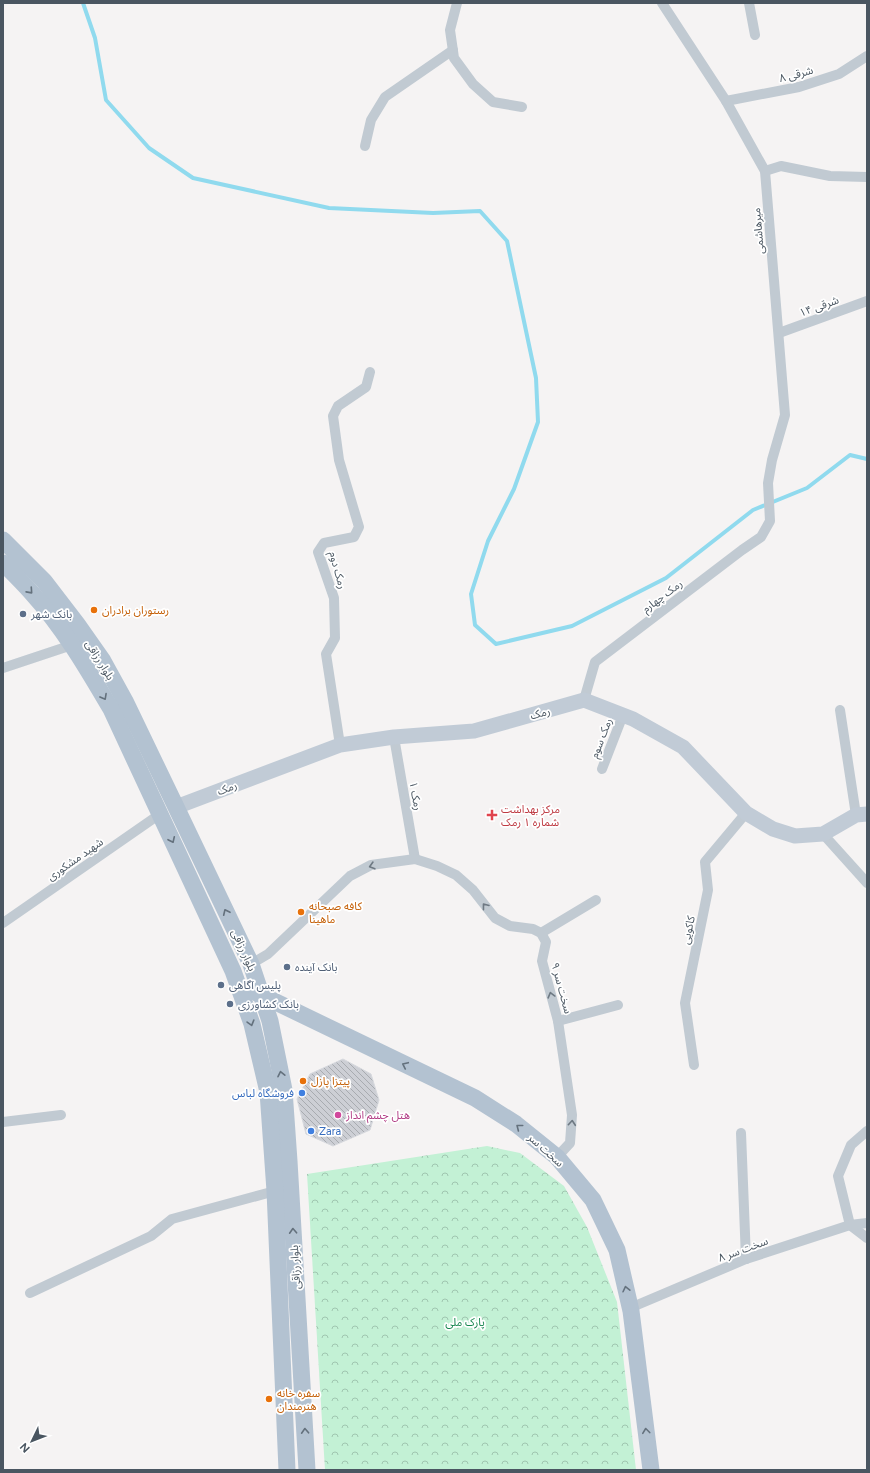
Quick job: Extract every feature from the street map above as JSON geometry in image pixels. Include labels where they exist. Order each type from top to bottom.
[{"type":"main road","name":"بلوار رزاقی","points":[[3,540],[44,581],[77,624],[103,662],[125,701],[251,964],[270,1021],[284,1090],[307,1470]]},
{"type":"main road","name":"بلوار رزاقی","points":[[3,563],[31,592],[72,645],[89,670],[111,709],[233,971],[252,1024],[268,1092],[275,1191],[287,1470]]},
{"type":"main road","points":[[160,814],[176,807]]},
{"type":"main road","points":[[233,971],[241,976],[246,974],[251,964]]},
{"type":"main road","points":[[245,1004],[247,998],[251,994],[256,993],[262,997]]},
{"type":"main road","name":"سخت سر","points":[[262,997],[475,1098],[516,1124],[557,1157],[593,1200],[617,1250],[630,1308],[651,1470]]},
{"type":"street","points":[[457,3],[450,30],[454,58],[473,84],[493,102],[522,107]]},
{"type":"street","name":"میرهاشمی","points":[[662,3],[726,101],[765,171],[785,415],[772,460],[768,483],[770,521]]},
{"type":"street","points":[[749,3],[755,35]]},
{"type":"street","points":[[365,146],[371,120],[385,97],[453,50]]},
{"type":"street","name":"شرقی ۸","points":[[726,101],[805,85],[838,74],[867,56]]},
{"type":"street","points":[[765,171],[781,166],[830,176],[867,177]]},
{"type":"street","name":"شرقی ۱۴","points":[[779,334],[867,301]]},
{"type":"street","name":"رمک دوم","points":[[340,745],[326,654],[335,638],[334,598],[318,552],[324,543],[354,537],[359,527],[339,460],[333,416],[338,406],[366,387],[370,372]]},
{"type":"street","name":"رمک چهارم","points":[[584,700],[595,662],[761,536],[770,521]]},
{"type":"street","points":[[3,668],[72,645]]},
{"type":"street","points":[[584,700],[633,719],[683,747],[746,813],[773,829],[795,836],[823,834],[861,815],[840,710]]},
{"type":"street","name":"رمک","points":[[176,807],[340,745],[394,737],[474,731],[584,700]]},
{"type":"street","name":"رمک سوم","points":[[602,769],[623,715]]},
{"type":"street","name":"رمک ۱","points":[[394,737],[415,859]]},
{"type":"street","name":"کاکویی","points":[[694,1065],[685,1002],[708,890],[704,862],[746,813]]},
{"type":"street","name":"شهید مشکوری","points":[[3,923],[160,814]]},
{"type":"street","points":[[823,834],[867,882]]},
{"type":"street","points":[[251,964],[268,954],[350,876],[371,865],[415,859],[437,866],[456,875],[473,890],[495,918],[510,926],[533,929],[541,933],[596,900]]},
{"type":"street","name":"سخت سر ۹","points":[[541,933],[546,942],[542,961],[558,1021],[572,1115],[570,1143],[557,1157]]},
{"type":"street","points":[[558,1021],[618,1006]]},
{"type":"street","points":[[3,1122],[60,1115]]},
{"type":"street","points":[[867,1131],[851,1145],[838,1176],[850,1225],[867,1238]]},
{"type":"street","points":[[741,1133],[746,1259]]},
{"type":"street","points":[[30,1293],[151,1236],[172,1219],[275,1191]]},
{"type":"street","name":"سخت سر ۸","points":[[630,1308],[746,1259],[850,1225],[867,1223]]},
{"type":"green space","name":"پارک ملی","points":[[487,1146],[520,1153],[564,1186],[587,1227],[617,1302],[636,1470],[325,1470],[307,1174]]},
{"type":"building","name":"هتل چشم انداز","points":[[343,1059],[371,1074],[379,1100],[370,1130],[333,1146],[306,1134],[297,1099],[310,1074]]},
{"type":"waterway","points":[[83,3],[95,38],[106,100],[149,148],[193,178],[329,208],[433,213],[480,211],[507,241],[536,378],[538,422],[514,489],[488,541],[471,594],[475,625],[496,644],[572,626],[666,578],[753,510],[807,488],[850,455],[867,459]]},
{"type":"place","name":"رستوران برادران","points":[[94,610]]},
{"type":"place","name":"بانک شهر","points":[[23,614]]},
{"type":"place","name":"مرکز بهداشت شماره ۱ رمک","points":[[492,815]]},
{"type":"place","name":"کافه صبحانه ماهینا","points":[[301,912]]},
{"type":"place","name":"بانک آینده","points":[[287,967]]},
{"type":"place","name":"پلیس آگاهی","points":[[221,985]]},
{"type":"place","name":"بانک کشاورزی","points":[[230,1004]]},
{"type":"place","name":"پیتزا پازل","points":[[303,1081]]},
{"type":"place","name":"فروشگاه لباس","points":[[302,1093]]},
{"type":"place","name":"هتل چشم انداز","points":[[338,1115]]},
{"type":"place","name":"Zara","points":[[311,1131]]},
{"type":"place","name":"سفره خانه هنرمندان","points":[[269,1399]]}]
